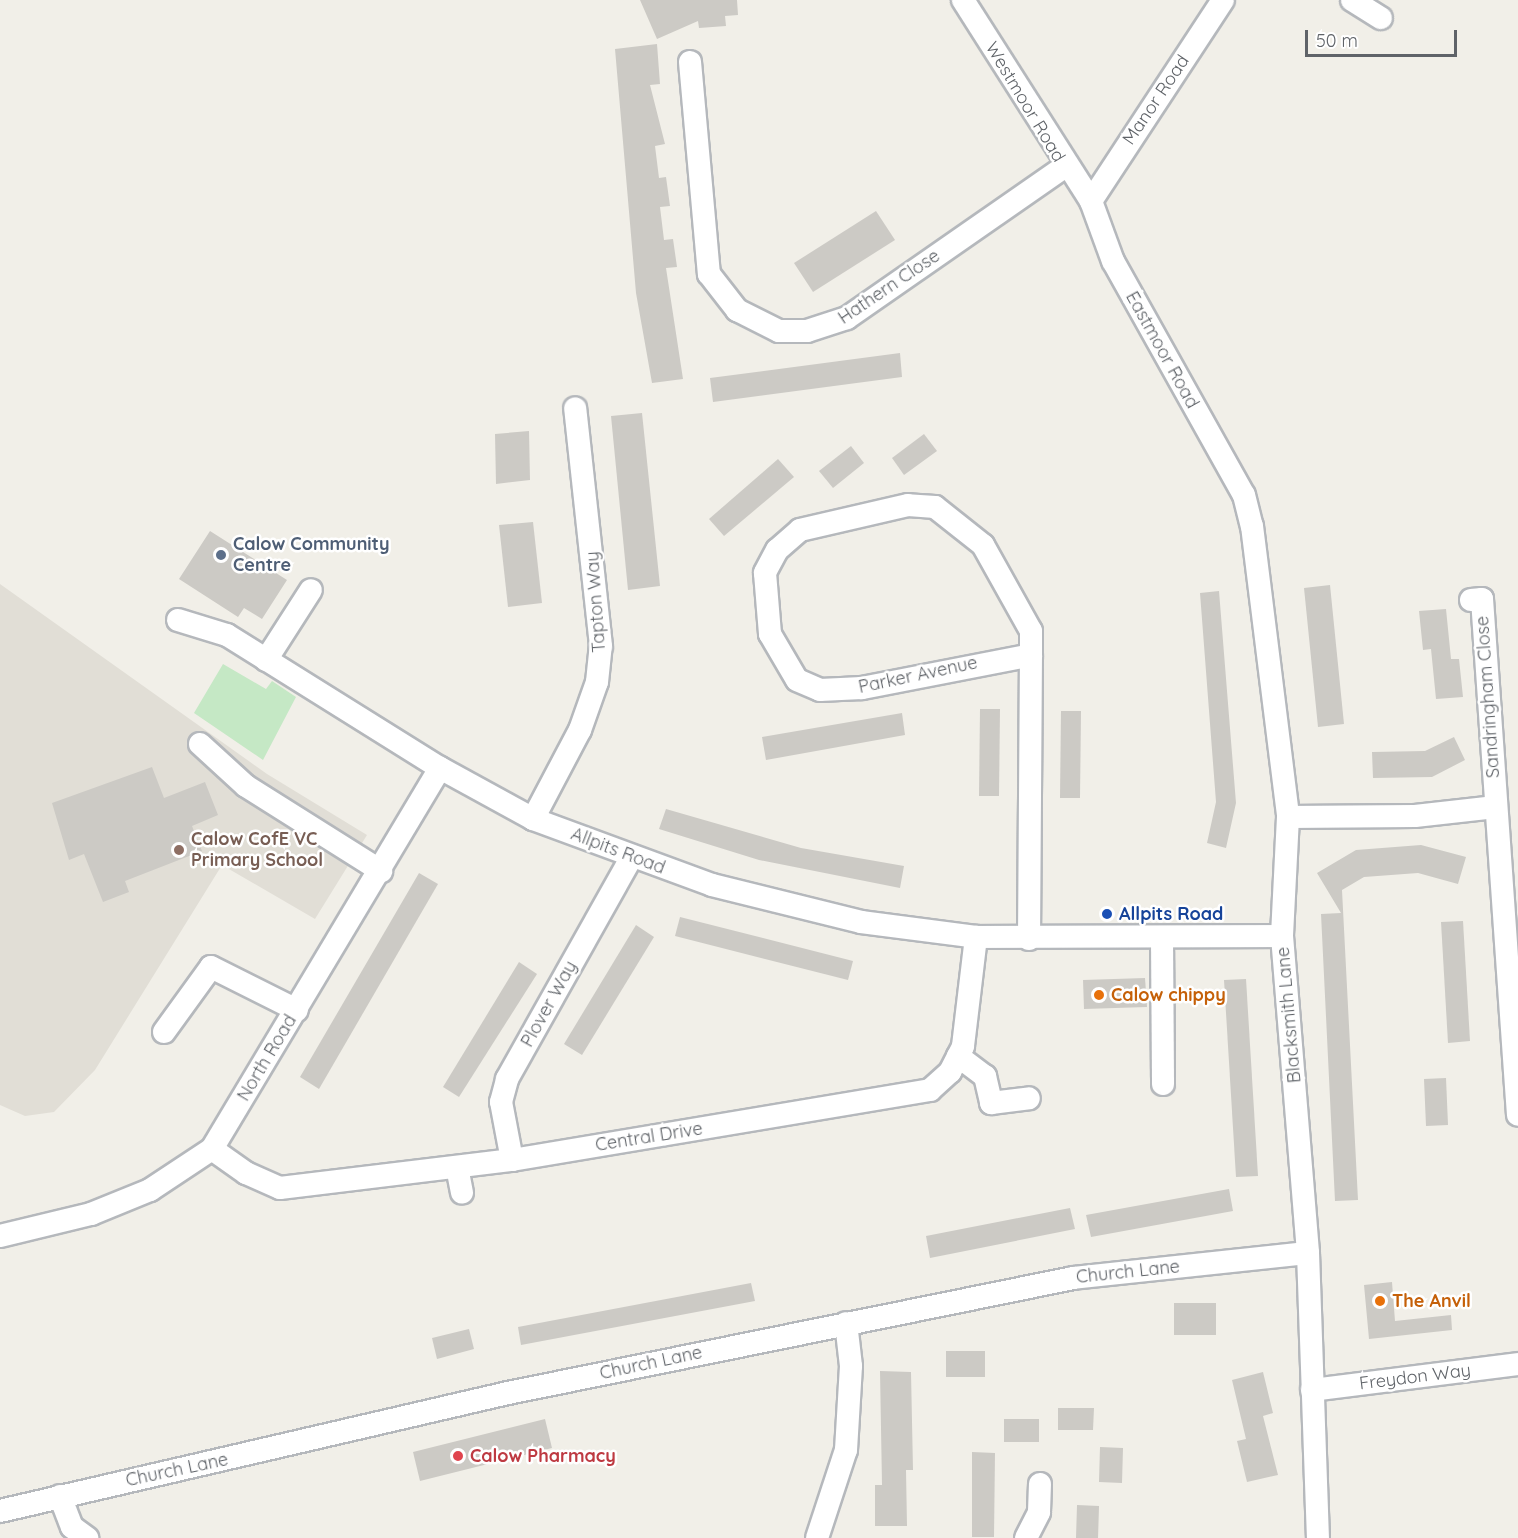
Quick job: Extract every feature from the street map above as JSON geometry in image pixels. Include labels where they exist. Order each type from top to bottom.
[{"type":"street","name":"Westmoor Road","points":[[963,0],[1064,167],[1091,201]]},
{"type":"street","name":"Manor Road","points":[[1091,201],[1223,0]]},
{"type":"street","points":[[1352,0],[1381,18]]},
{"type":"street","name":"Hathern Close","points":[[690,62],[709,274],[737,310],[778,331],[807,331],[847,318],[1064,167]]},
{"type":"street","name":"Eastmoor Road","points":[[1091,201],[1113,261],[1244,495]]},
{"type":"street","name":"Tapton Way","points":[[533,819],[580,730],[597,682],[601,646],[575,408]]},
{"type":"street","name":"Blacksmith Lane","points":[[1244,495],[1262,586],[1288,817],[1282,936],[1308,1253],[1318,1538]]},
{"type":"street","name":"Parker Avenue","points":[[1029,939],[1031,655],[1031,631],[983,545],[935,507],[908,505],[808,527],[777,550],[765,573],[770,634],[797,680],[820,690],[862,688],[1031,655]]},
{"type":"street","points":[[272,664],[311,590]]},
{"type":"street","name":"Sandringham Close","points":[[1471,600],[1482,599],[1495,807]]},
{"type":"street","name":"Allpits Road","points":[[178,621],[227,635],[440,768],[533,819],[631,858],[712,885],[861,922],[976,937],[1029,939],[1282,936]]},
{"type":"street","points":[[200,744],[246,786],[381,871]]},
{"type":"street","name":"North Road","points":[[0,1236],[91,1215],[150,1190],[212,1149],[381,871],[440,768]]},
{"type":"street","points":[[1288,817],[1415,816],[1495,807],[1511,955],[1513,1116]]},
{"type":"street","name":"Plover Way","points":[[512,1160],[501,1102],[507,1079],[631,858]]},
{"type":"street","points":[[976,937],[958,1056],[985,1076],[991,1103],[1029,1098]]},
{"type":"street","points":[[1162,938],[1163,1084]]},
{"type":"street","points":[[165,1032],[211,967],[297,1010]]},
{"type":"street","name":"Central Drive","points":[[212,1149],[280,1188],[457,1167],[752,1129],[930,1090],[958,1056]]},
{"type":"street","points":[[457,1167],[462,1193]]},
{"type":"street","name":"Church Lane","points":[[0,1511],[508,1393],[1073,1278],[1308,1253]]},
{"type":"street","points":[[817,1538],[846,1450],[851,1366],[846,1323]]},
{"type":"street","name":"Freydon Way","points":[[1312,1390],[1518,1364]]},
{"type":"street","points":[[1026,1538],[1039,1512],[1038,1484]]},
{"type":"street","points":[[60,1496],[72,1527],[87,1538]]},
{"type":"shaded area","name":"Calow CofE VC Primary School","points":[[0,584],[267,774],[367,835],[315,919],[222,865],[95,1070],[54,1112],[25,1116],[0,1105]]},
{"type":"green space","points":[[223,664],[266,689],[272,681],[296,697],[263,760],[194,713]]},
{"type":"building","points":[[640,0],[737,0],[738,15],[725,16],[726,26],[699,28],[698,21],[657,39]]},
{"type":"building","points":[[657,44],[660,84],[650,85],[665,144],[655,146],[659,178],[666,177],[670,206],[660,207],[664,240],[673,239],[677,267],[666,268],[683,379],[652,383],[636,293],[615,49]]},
{"type":"building","points":[[876,211],[895,240],[813,292],[794,263]]},
{"type":"building","points":[[900,353],[902,377],[713,402],[710,378]]},
{"type":"building","points":[[642,413],[660,586],[628,590],[611,416]]},
{"type":"building","points":[[529,431],[530,480],[496,484],[495,434]]},
{"type":"building","points":[[924,434],[937,451],[904,475],[892,458]]},
{"type":"building","points":[[851,446],[864,463],[833,488],[819,471]]},
{"type":"building","points":[[778,459],[794,477],[724,536],[709,519]]},
{"type":"building","points":[[533,522],[542,603],[508,607],[499,525]]},
{"type":"building","name":"Calow Community Centre","points":[[210,531],[287,580],[262,619],[244,608],[238,617],[179,579]]},
{"type":"building","points":[[1330,585],[1344,724],[1318,727],[1304,588]]},
{"type":"building","points":[[1219,591],[1236,803],[1226,848],[1207,843],[1216,802],[1200,593]]},
{"type":"building","points":[[1446,609],[1451,659],[1459,659],[1463,697],[1436,699],[1431,649],[1423,650],[1419,611]]},
{"type":"building","points":[[980,709],[1000,709],[999,796],[979,796]]},
{"type":"building","points":[[1061,711],[1081,711],[1080,798],[1060,798]]},
{"type":"building","points":[[902,713],[905,735],[766,760],[762,737]]},
{"type":"building","points":[[1454,737],[1465,760],[1432,777],[1373,778],[1372,752],[1425,751]]},
{"type":"building","points":[[152,767],[164,798],[205,782],[218,815],[192,826],[202,851],[125,881],[129,892],[103,902],[84,854],[69,860],[52,803]]},
{"type":"building","points":[[666,809],[801,848],[904,866],[900,888],[759,860],[659,829]]},
{"type":"building","points":[[1421,845],[1466,857],[1458,884],[1418,873],[1364,877],[1342,890],[1358,1200],[1335,1201],[1321,914],[1341,913],[1317,873],[1356,850]]},
{"type":"building","points":[[419,873],[438,884],[319,1089],[300,1077]]},
{"type":"building","points":[[680,917],[853,961],[848,980],[675,936]]},
{"type":"building","points":[[1463,921],[1470,1041],[1448,1043],[1441,922]]},
{"type":"building","points":[[636,925],[654,937],[582,1055],[564,1044]]},
{"type":"building","points":[[519,962],[537,974],[459,1097],[443,1087]]},
{"type":"building","points":[[1145,978],[1147,1007],[1084,1009],[1083,980]]},
{"type":"building","points":[[1246,979],[1258,1176],[1236,1177],[1224,980]]},
{"type":"building","points":[[1446,1078],[1448,1125],[1426,1126],[1424,1079]]},
{"type":"building","points":[[1229,1189],[1233,1211],[1091,1237],[1086,1215]]},
{"type":"building","points":[[1070,1208],[1075,1229],[930,1258],[926,1236]]},
{"type":"building","name":"The Anvil","points":[[1392,1282],[1395,1321],[1451,1315],[1452,1330],[1369,1339],[1364,1285]]},
{"type":"building","points":[[751,1283],[755,1301],[521,1345],[518,1327]]},
{"type":"building","points":[[1174,1303],[1216,1303],[1216,1335],[1174,1335]]},
{"type":"building","points":[[469,1329],[474,1349],[437,1359],[432,1338]]},
{"type":"building","points":[[946,1351],[985,1351],[985,1377],[946,1377]]},
{"type":"building","points":[[880,1371],[911,1372],[913,1470],[906,1470],[907,1526],[875,1526],[875,1485],[882,1485]]},
{"type":"building","points":[[1263,1372],[1273,1413],[1263,1416],[1278,1475],[1247,1482],[1237,1441],[1246,1439],[1232,1380]]},
{"type":"building","points":[[1058,1408],[1094,1408],[1093,1430],[1058,1430]]},
{"type":"building","points":[[545,1419],[552,1448],[420,1481],[413,1452]]},
{"type":"building","points":[[1004,1419],[1039,1419],[1039,1442],[1004,1442]]},
{"type":"building","points":[[1100,1447],[1123,1448],[1122,1483],[1099,1482]]},
{"type":"building","points":[[972,1452],[995,1453],[994,1537],[972,1537]]},
{"type":"building","points":[[1077,1505],[1099,1506],[1098,1538],[1076,1538]]},
{"type":"place","name":"Calow Community Centre","points":[[221,555]]},
{"type":"place","name":"Calow CofE VC Primary School","points":[[179,850]]},
{"type":"place","name":"Allpits Road","points":[[1107,914]]},
{"type":"place","name":"Calow chippy","points":[[1099,995]]},
{"type":"place","name":"The Anvil","points":[[1380,1301]]},
{"type":"place","name":"Calow Pharmacy","points":[[458,1456]]}]
